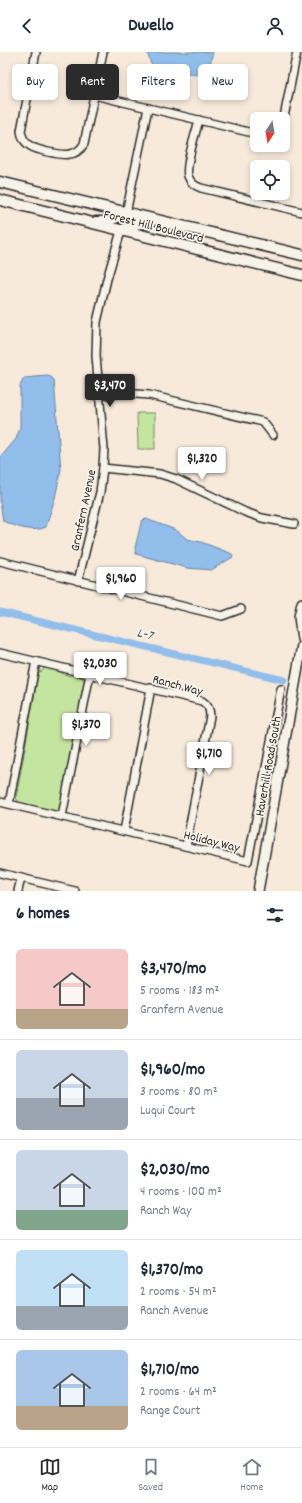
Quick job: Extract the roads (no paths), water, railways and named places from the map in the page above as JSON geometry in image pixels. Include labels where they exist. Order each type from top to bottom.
[{"type":"main road","name":"Forest Hill Boulevard","points":[[0,182],[302,255]]},
{"type":"main road","name":"Forest Hill Boulevard","points":[[0,200],[302,275]]},
{"type":"main road","points":[[84,221],[104,222],[126,213]]},
{"type":"main road","points":[[121,231],[134,224],[164,222]]},
{"type":"street","points":[[36,52],[21,131],[22,138],[33,149],[64,156],[78,151],[84,144],[93,100]]},
{"type":"street","points":[[100,64],[103,52]]},
{"type":"street","points":[[285,112],[297,52]]},
{"type":"street","points":[[115,100],[250,132]]},
{"type":"street","points":[[126,213],[148,108]]},
{"type":"street","points":[[198,120],[187,166],[188,176],[193,184],[201,188],[302,212]]},
{"type":"street","name":"Granfern Avenue","points":[[78,581],[100,492],[103,468],[104,449],[96,356],[97,322],[107,279],[121,231]]},
{"type":"street","points":[[99,395],[134,393],[149,395],[263,422],[273,435]]},
{"type":"street","points":[[103,468],[160,474],[176,479],[245,512],[262,518],[294,524]]},
{"type":"street","points":[[0,561],[222,616],[241,609]]},
{"type":"street","points":[[302,603],[299,617],[302,639]]},
{"type":"street","name":"Haverhill Road South","points":[[258,891],[302,645]]},
{"type":"street","name":"Ranch Way","points":[[0,653],[202,701],[209,707],[210,716],[186,846]]},
{"type":"street","points":[[9,804],[36,661]]},
{"type":"street","points":[[62,816],[90,674]]},
{"type":"street","points":[[124,831],[151,688]]},
{"type":"street","name":"Holiday Way","points":[[0,802],[248,861],[281,689]]},
{"type":"street","points":[[0,873],[75,891]]},
{"type":"street","points":[[18,891],[21,878]]},
{"type":"water","points":[[147,52],[213,52],[210,64],[198,64],[198,74],[190,74],[190,64],[151,64]]},
{"type":"water","points":[[47,376],[54,380],[61,470],[55,498],[46,527],[41,529],[30,529],[19,527],[3,521],[0,502],[0,458],[16,439],[20,428],[20,386],[24,378]]},
{"type":"water","points":[[146,519],[176,530],[187,539],[201,542],[230,553],[233,557],[211,570],[187,568],[136,554],[135,548],[141,523]]},
{"type":"waterway","name":"L-7","points":[[0,612],[284,680]]}]
